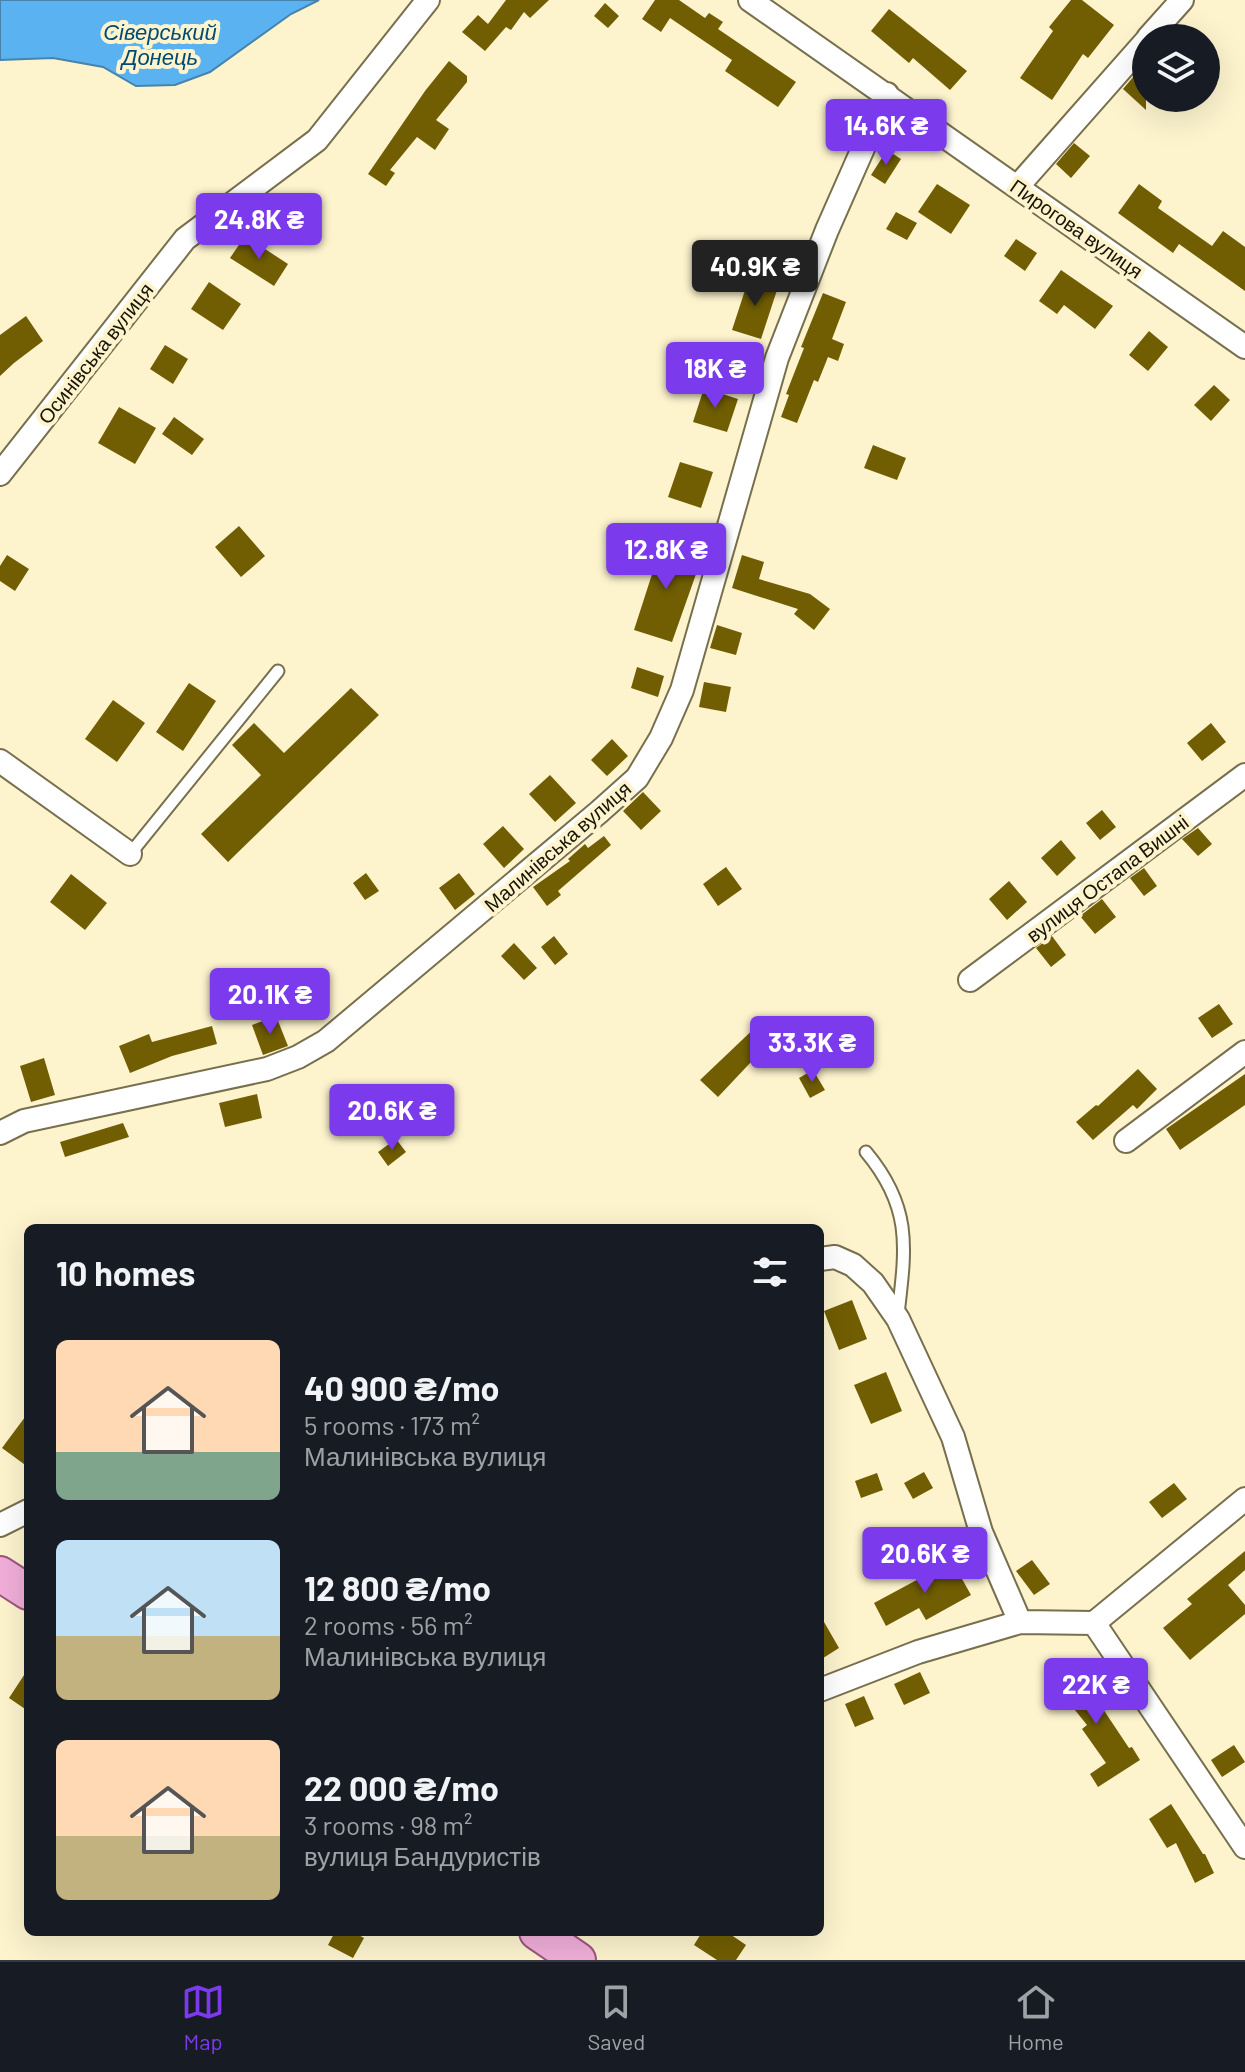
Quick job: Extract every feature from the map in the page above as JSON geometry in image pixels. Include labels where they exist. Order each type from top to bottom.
[{"type":"main road","points":[[0,1574],[24,1589]]},
{"type":"main road","points":[[543,1936],[578,1960]]},
{"type":"street","name":"Осинівська вулиця","points":[[0,474],[185,239],[317,140],[428,0]]},
{"type":"street","name":"Пирогова вулиця","points":[[750,0],[1245,347]]},
{"type":"street","points":[[1160,24],[1182,0]]},
{"type":"street","points":[[1018,186],[1132,56]]},
{"type":"street","name":"Малинівська вулиця","points":[[0,1133],[24,1121],[267,1069],[298,1057],[326,1041],[637,778],[661,738],[682,690],[777,358],[827,230],[887,94]]},
{"type":"street","points":[[0,761],[130,854]]},
{"type":"street","name":"вулиця Остапа Вишні","points":[[970,980],[1245,775]]},
{"type":"street","points":[[1126,1141],[1245,1052]]},
{"type":"street","points":[[824,1258],[835,1257],[853,1265],[873,1283],[898,1319],[953,1437],[981,1532],[1020,1622]]},
{"type":"street","points":[[824,1688],[918,1652],[1020,1622],[1094,1623],[1245,1499]]},
{"type":"street","points":[[0,1525],[24,1513]]},
{"type":"street","points":[[1094,1623],[1245,1847]]},
{"type":"lane","points":[[130,854],[278,671]]},
{"type":"lane","points":[[866,1152],[884,1174],[898,1203],[906,1252],[898,1319]]},
{"type":"water","name":"Сіверський Донець","points":[[0,0],[319,0],[291,14],[210,72],[175,85],[136,86],[103,67],[53,58],[0,60]]},
{"type":"building","points":[[506,0],[549,0],[530,18],[524,12],[511,30],[506,27],[485,51],[462,32],[478,15],[488,24]]},
{"type":"building","points":[[655,0],[679,0],[705,18],[709,13],[723,22],[718,29],[796,82],[778,107],[725,71],[732,60],[670,18],[661,32],[642,19]]},
{"type":"building","points":[[1071,0],[1082,0],[1114,25],[1088,58],[1083,54],[1052,100],[1020,78],[1053,31],[1049,27]]},
{"type":"building","points":[[605,3],[619,16],[608,28],[594,16]]},
{"type":"building","points":[[889,9],[967,71],[950,90],[913,58],[909,63],[871,31]]},
{"type":"building","points":[[449,61],[467,76],[467,82],[436,120],[449,129],[435,150],[417,137],[390,170],[395,173],[386,186],[368,174]]},
{"type":"building","points":[[1132,78],[1132,97],[1123,89]]},
{"type":"building","points":[[1074,143],[1090,156],[1071,178],[1056,164]]},
{"type":"building","points":[[887,150],[901,159],[885,184],[871,175]]},
{"type":"building","points":[[937,184],[970,205],[951,234],[918,212]]},
{"type":"building","points":[[1139,184],[1162,201],[1158,208],[1212,246],[1223,231],[1245,247],[1245,291],[1179,244],[1173,253],[1118,213]]},
{"type":"building","points":[[284,197],[314,218],[300,238],[270,216]]},
{"type":"building","points":[[896,212],[917,223],[907,240],[886,229]]},
{"type":"building","points":[[245,236],[288,264],[274,286],[230,258]]},
{"type":"building","points":[[1016,239],[1037,253],[1025,271],[1004,256]]},
{"type":"building","points":[[1061,270],[1113,306],[1095,329],[1064,305],[1057,314],[1039,301]]},
{"type":"building","points":[[749,278],[778,287],[761,339],[732,330]]},
{"type":"building","points":[[209,282],[241,304],[223,330],[191,309]]},
{"type":"building","points":[[823,293],[846,302],[832,339],[844,344],[838,361],[828,357],[818,382],[814,380],[797,423],[781,417],[789,395],[786,394],[804,348],[801,347]]},
{"type":"building","points":[[26,316],[43,341],[0,376],[0,335]]},
{"type":"building","points":[[1149,331],[1168,347],[1148,371],[1129,355]]},
{"type":"building","points":[[165,345],[188,359],[173,384],[150,369]]},
{"type":"building","points":[[1214,385],[1230,400],[1211,421],[1194,405]]},
{"type":"building","points":[[704,388],[738,399],[727,432],[693,422]]},
{"type":"building","points":[[119,407],[156,428],[135,464],[98,443]]},
{"type":"building","points":[[174,417],[204,439],[192,455],[162,434]]},
{"type":"building","points":[[873,445],[906,458],[897,480],[864,468]]},
{"type":"building","points":[[680,462],[713,472],[701,508],[668,497]]},
{"type":"building","points":[[239,526],[265,556],[241,577],[215,547]]},
{"type":"building","points":[[648,542],[701,560],[672,642],[634,630],[654,568],[641,564]]},
{"type":"building","points":[[7,555],[29,569],[15,591],[0,581],[0,566]]},
{"type":"building","points":[[742,555],[764,562],[759,579],[810,594],[830,609],[814,630],[794,614],[798,609],[732,588]]},
{"type":"building","points":[[717,625],[742,633],[736,655],[710,648]]},
{"type":"building","points":[[637,667],[664,676],[658,697],[631,688]]},
{"type":"building","points":[[704,682],[731,687],[726,712],[699,707]]},
{"type":"building","points":[[189,683],[216,701],[183,751],[156,732]]},
{"type":"building","points":[[351,688],[379,715],[228,862],[201,834],[261,775],[232,745],[254,723],[284,753]]},
{"type":"building","points":[[113,700],[145,723],[117,762],[85,739]]},
{"type":"building","points":[[1211,723],[1226,742],[1202,761],[1187,743]]},
{"type":"building","points":[[612,739],[628,756],[607,776],[591,760]]},
{"type":"building","points":[[550,775],[576,803],[555,822],[529,794]]},
{"type":"building","points":[[643,792],[661,811],[641,830],[623,811]]},
{"type":"building","points":[[1102,810],[1116,827],[1100,840],[1086,823]]},
{"type":"building","points":[[503,826],[524,849],[504,868],[483,844]]},
{"type":"building","points":[[1198,828],[1212,844],[1198,856],[1182,839]]},
{"type":"building","points":[[604,836],[611,845],[558,891],[561,895],[547,906],[533,887],[570,861],[568,859],[585,844],[588,848]]},
{"type":"building","points":[[1061,840],[1076,858],[1057,876],[1041,858]]},
{"type":"building","points":[[726,867],[742,889],[718,906],[703,884]]},
{"type":"building","points":[[1144,868],[1157,886],[1144,896],[1130,878]]},
{"type":"building","points":[[366,873],[379,891],[365,900],[353,883]]},
{"type":"building","points":[[459,873],[475,894],[455,910],[439,888]]},
{"type":"building","points":[[71,874],[107,903],[85,930],[50,902]]},
{"type":"building","points":[[1009,881],[1027,902],[1007,920],[989,899]]},
{"type":"building","points":[[1102,899],[1116,917],[1095,934],[1080,916]]},
{"type":"building","points":[[554,936],[568,954],[555,965],[541,947]]},
{"type":"building","points":[[1052,936],[1066,955],[1051,967],[1036,948]]},
{"type":"building","points":[[514,943],[537,968],[524,980],[501,956]]},
{"type":"building","points":[[1219,1004],[1233,1024],[1212,1038],[1198,1018]]},
{"type":"building","points":[[276,1016],[288,1046],[263,1055],[252,1025]]},
{"type":"building","points":[[762,1021],[778,1040],[751,1062],[718,1097],[700,1080]]},
{"type":"building","points":[[212,1026],[217,1044],[172,1056],[130,1073],[119,1046],[149,1034],[152,1042]]},
{"type":"building","points":[[44,1058],[55,1095],[31,1102],[20,1066]]},
{"type":"building","points":[[1138,1069],[1157,1089],[1137,1109],[1133,1105],[1093,1140],[1076,1122]]},
{"type":"building","points":[[813,1070],[825,1090],[810,1098],[799,1078]]},
{"type":"building","points":[[1245,1074],[1245,1105],[1180,1150],[1166,1129]]},
{"type":"building","points":[[257,1094],[262,1118],[225,1127],[219,1103]]},
{"type":"building","points":[[123,1123],[129,1137],[65,1157],[60,1142]]},
{"type":"building","points":[[396,1139],[406,1152],[388,1166],[378,1152]]},
{"type":"building","points":[[852,1300],[867,1339],[839,1350],[824,1311]]},
{"type":"building","points":[[886,1372],[902,1411],[871,1424],[854,1385]]},
{"type":"building","points":[[24,1418],[24,1464],[2,1448]]},
{"type":"building","points":[[924,1472],[933,1488],[913,1499],[904,1483]]},
{"type":"building","points":[[877,1473],[883,1490],[861,1498],[855,1481]]},
{"type":"building","points":[[1174,1483],[1187,1499],[1162,1518],[1149,1502]]},
{"type":"building","points":[[1245,1551],[1245,1570],[1228,1585],[1245,1605],[1245,1614],[1190,1660],[1163,1628],[1192,1604],[1187,1599]]},
{"type":"building","points":[[1032,1560],[1050,1584],[1034,1595],[1016,1571]]},
{"type":"building","points":[[952,1561],[971,1595],[926,1620],[919,1608],[886,1626],[874,1603]]},
{"type":"building","points":[[824,1622],[839,1648],[824,1657]]},
{"type":"building","points":[[1069,1664],[1140,1760],[1098,1787],[1090,1774],[1106,1763],[1082,1729],[1087,1725],[1050,1679]]},
{"type":"building","points":[[920,1672],[930,1693],[904,1705],[894,1684]]},
{"type":"building","points":[[24,1675],[24,1708],[9,1698]]},
{"type":"building","points":[[864,1696],[874,1719],[855,1727],[845,1704]]},
{"type":"building","points":[[1234,1745],[1245,1762],[1222,1777],[1211,1760]]},
{"type":"building","points":[[1171,1804],[1205,1854],[1214,1873],[1195,1883],[1176,1843],[1167,1848],[1149,1819]]},
{"type":"building","points":[[333,1936],[364,1938],[353,1958],[328,1945]]},
{"type":"building","points":[[700,1936],[733,1936],[746,1945],[736,1960],[717,1960],[694,1945]]}]
